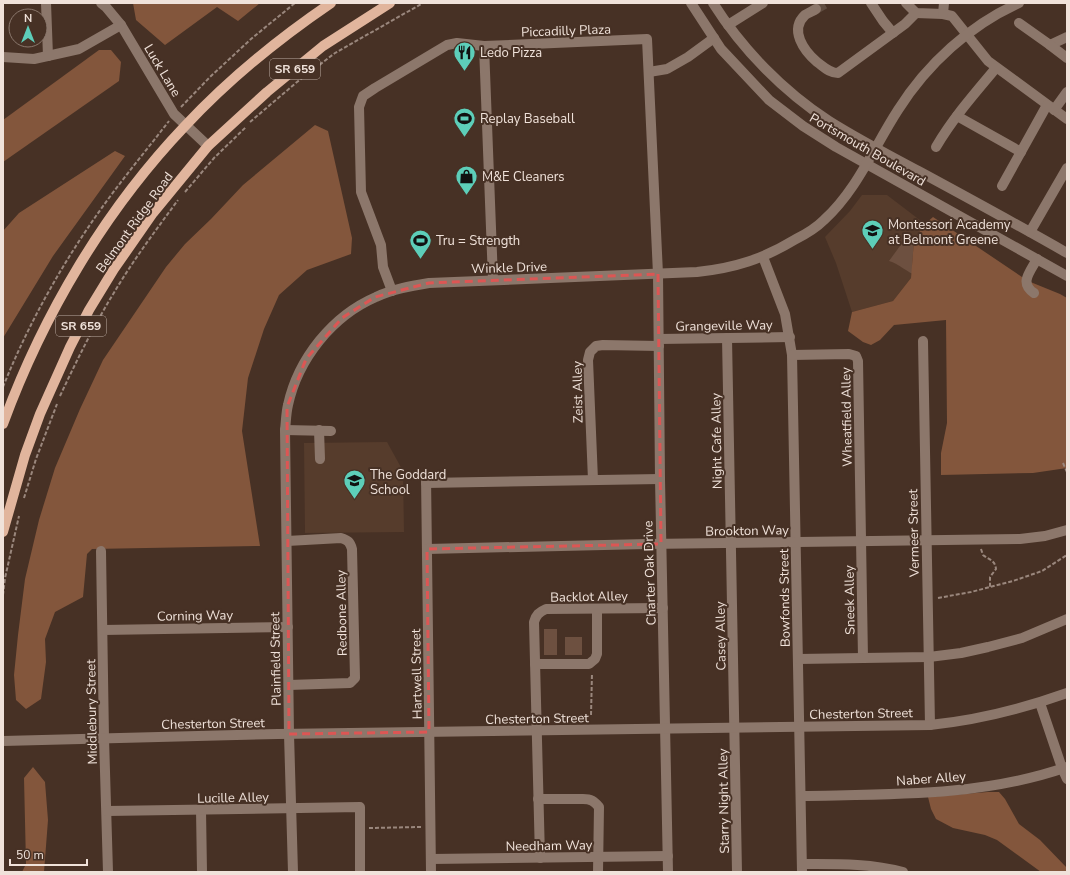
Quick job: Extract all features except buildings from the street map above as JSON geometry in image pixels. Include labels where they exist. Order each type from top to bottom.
[{"type":"main road","name":"Belmont Ridge Road","points":[[3,424],[29,360],[74,275],[104,227],[142,176],[185,126],[257,58],[331,3]]},
{"type":"main road","name":"Belmont Ridge Road","points":[[3,532],[23,462],[40,414],[70,346],[89,310],[114,269],[153,213],[208,146],[266,92],[323,46],[390,3]]},
{"type":"street","points":[[46,3],[48,56]]},
{"type":"street","name":"Portsmouth Boulevard","points":[[691,3],[714,38],[737,67],[769,100],[803,126],[866,164],[1067,276]]},
{"type":"street","name":"Portsmouth Boulevard","points":[[713,3],[754,57],[796,96],[829,121],[875,148],[1067,253]]},
{"type":"street","points":[[728,24],[763,3]]},
{"type":"street","points":[[871,3],[893,33]]},
{"type":"street","points":[[906,3],[916,13],[943,14],[952,16],[988,61],[1067,118]]},
{"type":"street","points":[[943,14],[944,3]]},
{"type":"street","name":"Winkle Drive","points":[[287,541],[285,430],[287,407],[298,374],[315,346],[342,318],[375,297],[411,286],[429,283],[721,270],[763,257],[809,232],[839,205],[855,184],[898,109],[914,86],[930,67],[967,34],[991,18],[1019,3]]},
{"type":"street","name":"Luck Lane","points":[[105,4],[120,25],[174,114],[208,146]]},
{"type":"street","points":[[816,9],[805,16],[799,26],[799,37],[802,46],[810,56],[831,73],[838,73],[845,69],[905,24],[916,13]]},
{"type":"street","points":[[1019,23],[1067,58]]},
{"type":"street","points":[[3,57],[34,59],[79,49],[120,25]]},
{"type":"street","points":[[1050,45],[1067,37]]},
{"type":"street","points":[[649,72],[667,69],[688,57],[714,38]]},
{"type":"street","name":"Piccadilly Plaza","points":[[484,46],[647,39],[658,274]]},
{"type":"street","points":[[392,291],[383,267],[381,245],[361,192],[359,107],[363,96],[375,88],[447,45],[457,43],[484,46],[493,280]]},
{"type":"street","points":[[936,147],[946,130],[996,68]]},
{"type":"street","points":[[1002,186],[1021,152],[1051,107],[1067,92]]},
{"type":"street","points":[[957,116],[1021,152]]},
{"type":"street","points":[[1030,232],[1065,174]]},
{"type":"street","name":"Bowfonds Street","points":[[763,257],[781,302],[790,337],[792,355],[802,868]]},
{"type":"street","points":[[1034,293],[1027,288],[1026,283],[1027,277],[1037,259]]},
{"type":"street","name":"Charter Oak Drive","points":[[658,274],[661,544],[668,872]]},
{"type":"street","name":"Grangeville Way","points":[[659,342],[727,338],[790,337]]},
{"type":"street","name":"Night Cafe Alley","points":[[727,338],[731,543]]},
{"type":"street","name":"Vermeer Street","points":[[923,341],[930,725]]},
{"type":"street","name":"Zeist Alley","points":[[593,480],[588,360],[590,352],[596,346],[659,342]]},
{"type":"street","name":"Wheatfield Alley","points":[[792,355],[849,354],[856,356],[858,361],[861,542]]},
{"type":"street","points":[[285,430],[331,431]]},
{"type":"street","points":[[319,430],[320,459]]},
{"type":"street","points":[[593,480],[660,479]]},
{"type":"street","name":"Hartwell Street","points":[[431,872],[426,480],[593,480]]},
{"type":"street","name":"Brookton Way","points":[[427,549],[1020,539],[1045,536],[1067,530]]},
{"type":"street","name":"Redbone Alley","points":[[287,541],[341,538],[350,543],[352,549],[355,670],[355,678],[350,684],[289,685]]},
{"type":"street","name":"Plainfield Street","points":[[287,541],[289,734],[293,872]]},
{"type":"street","name":"Sneek Alley","points":[[861,542],[863,658]]},
{"type":"street","name":"Casey Alley","points":[[731,543],[735,729]]},
{"type":"street","name":"Middlebury Street","points":[[101,551],[108,872]]},
{"type":"street","name":"Backlot Alley","points":[[540,858],[534,622],[536,617],[540,612],[546,609],[663,608]]},
{"type":"street","points":[[535,664],[589,664],[592,662],[598,654],[597,609]]},
{"type":"street","points":[[798,659],[929,657],[961,653],[1022,638],[1067,619]]},
{"type":"street","name":"Corning Way","points":[[103,630],[288,627]]},
{"type":"street","name":"Chesterton Street","points":[[3,740],[289,734],[666,730],[930,725],[960,722],[1001,714],[1040,703],[1067,693]]},
{"type":"street","points":[[1040,703],[1067,778]]},
{"type":"street","name":"Starry Night Alley","points":[[735,729],[737,872]]},
{"type":"street","name":"Naber Alley","points":[[801,796],[923,794],[962,790],[999,785],[1064,768]]},
{"type":"street","points":[[538,799],[589,799],[595,802],[599,807],[598,872]]},
{"type":"street","name":"Lucille Alley","points":[[107,811],[360,807],[360,828]]},
{"type":"street","points":[[201,810],[202,872]]},
{"type":"street","points":[[360,828],[360,872]]},
{"type":"street","name":"Needham Way","points":[[431,859],[668,856]]},
{"type":"street","points":[[802,868],[849,864],[873,866],[903,872]]},
{"type":"path","points":[[24,500],[36,459],[56,404],[84,344],[115,290],[145,244],[180,197],[214,158],[247,125],[297,82],[335,53],[423,3]]},
{"type":"path","points":[[1063,463],[1067,472]]},
{"type":"path","points":[[3,595],[5,578],[20,514]]},
{"type":"path","points":[[981,549],[983,555],[996,564],[996,569],[990,577],[990,587]]},
{"type":"path","points":[[937,599],[990,587],[1042,570],[1067,555]]},
{"type":"path","points":[[591,715],[592,662]]},
{"type":"path","points":[[360,828],[430,827]]},
{"type":"highlighted area","points":[[658,274],[661,544],[427,549],[429,732],[289,734],[287,407],[306,359],[342,318],[375,297],[429,283]]},
{"type":"shaded area","points":[[133,3],[260,3],[238,21],[217,7],[165,45],[136,20]]},
{"type":"shaded area","points":[[99,50],[111,50],[121,62],[119,81],[3,162],[3,120]]},
{"type":"shaded area","points":[[315,125],[328,131],[352,238],[351,254],[307,270],[279,295],[264,329],[248,378],[242,431],[260,546],[92,549],[87,554],[83,597],[55,612],[45,639],[46,662],[41,699],[26,709],[16,700],[14,675],[25,579],[39,520],[55,468],[103,360],[166,267],[185,244],[243,185]]},
{"type":"shaded area","points":[[115,151],[125,156],[53,256],[3,338],[3,231],[19,213]]},
{"type":"shaded area","name":"Montessori Academy at Belmont Greene","points":[[862,195],[887,195],[925,224],[914,240],[911,278],[893,301],[852,312],[836,263],[825,237],[850,211]]},
{"type":"shaded area","points":[[933,217],[1028,281],[1067,298],[1067,468],[1033,473],[941,475],[941,453],[947,423],[946,320],[894,325],[880,340],[871,345],[863,342],[848,331],[852,312],[893,301],[911,278],[914,240],[925,224]]},
{"type":"shaded area","points":[[908,235],[914,240],[912,267],[917,276],[889,261]]},
{"type":"shaded area","name":"The Goddard School","points":[[387,442],[403,471],[404,532],[305,533],[304,443]]},
{"type":"shaded area","points":[[544,629],[557,629],[557,655],[544,655]]},
{"type":"shaded area","points":[[565,637],[582,637],[582,655],[565,655]]},
{"type":"shaded area","points":[[33,767],[45,782],[48,820],[44,872],[22,872],[26,864],[24,778]]},
{"type":"shaded area","points":[[999,792],[1005,799],[1019,824],[1040,840],[1067,868],[1067,872],[1041,872],[997,840],[985,835],[953,828],[936,819],[931,809],[928,797]]},
{"type":"tunnel","points":[[816,9],[826,3]]},
{"type":"place","name":"Ledo Pizza","points":[[464,72]]},
{"type":"place","name":"Replay Baseball","points":[[464,138]]},
{"type":"place","name":"M&E Cleaners","points":[[467,196]]},
{"type":"place","name":"Montessori Academy at Belmont Greene","points":[[872,250]]},
{"type":"place","name":"Tru = Strength","points":[[421,260]]},
{"type":"place","name":"The Goddard School","points":[[354,500]]}]
